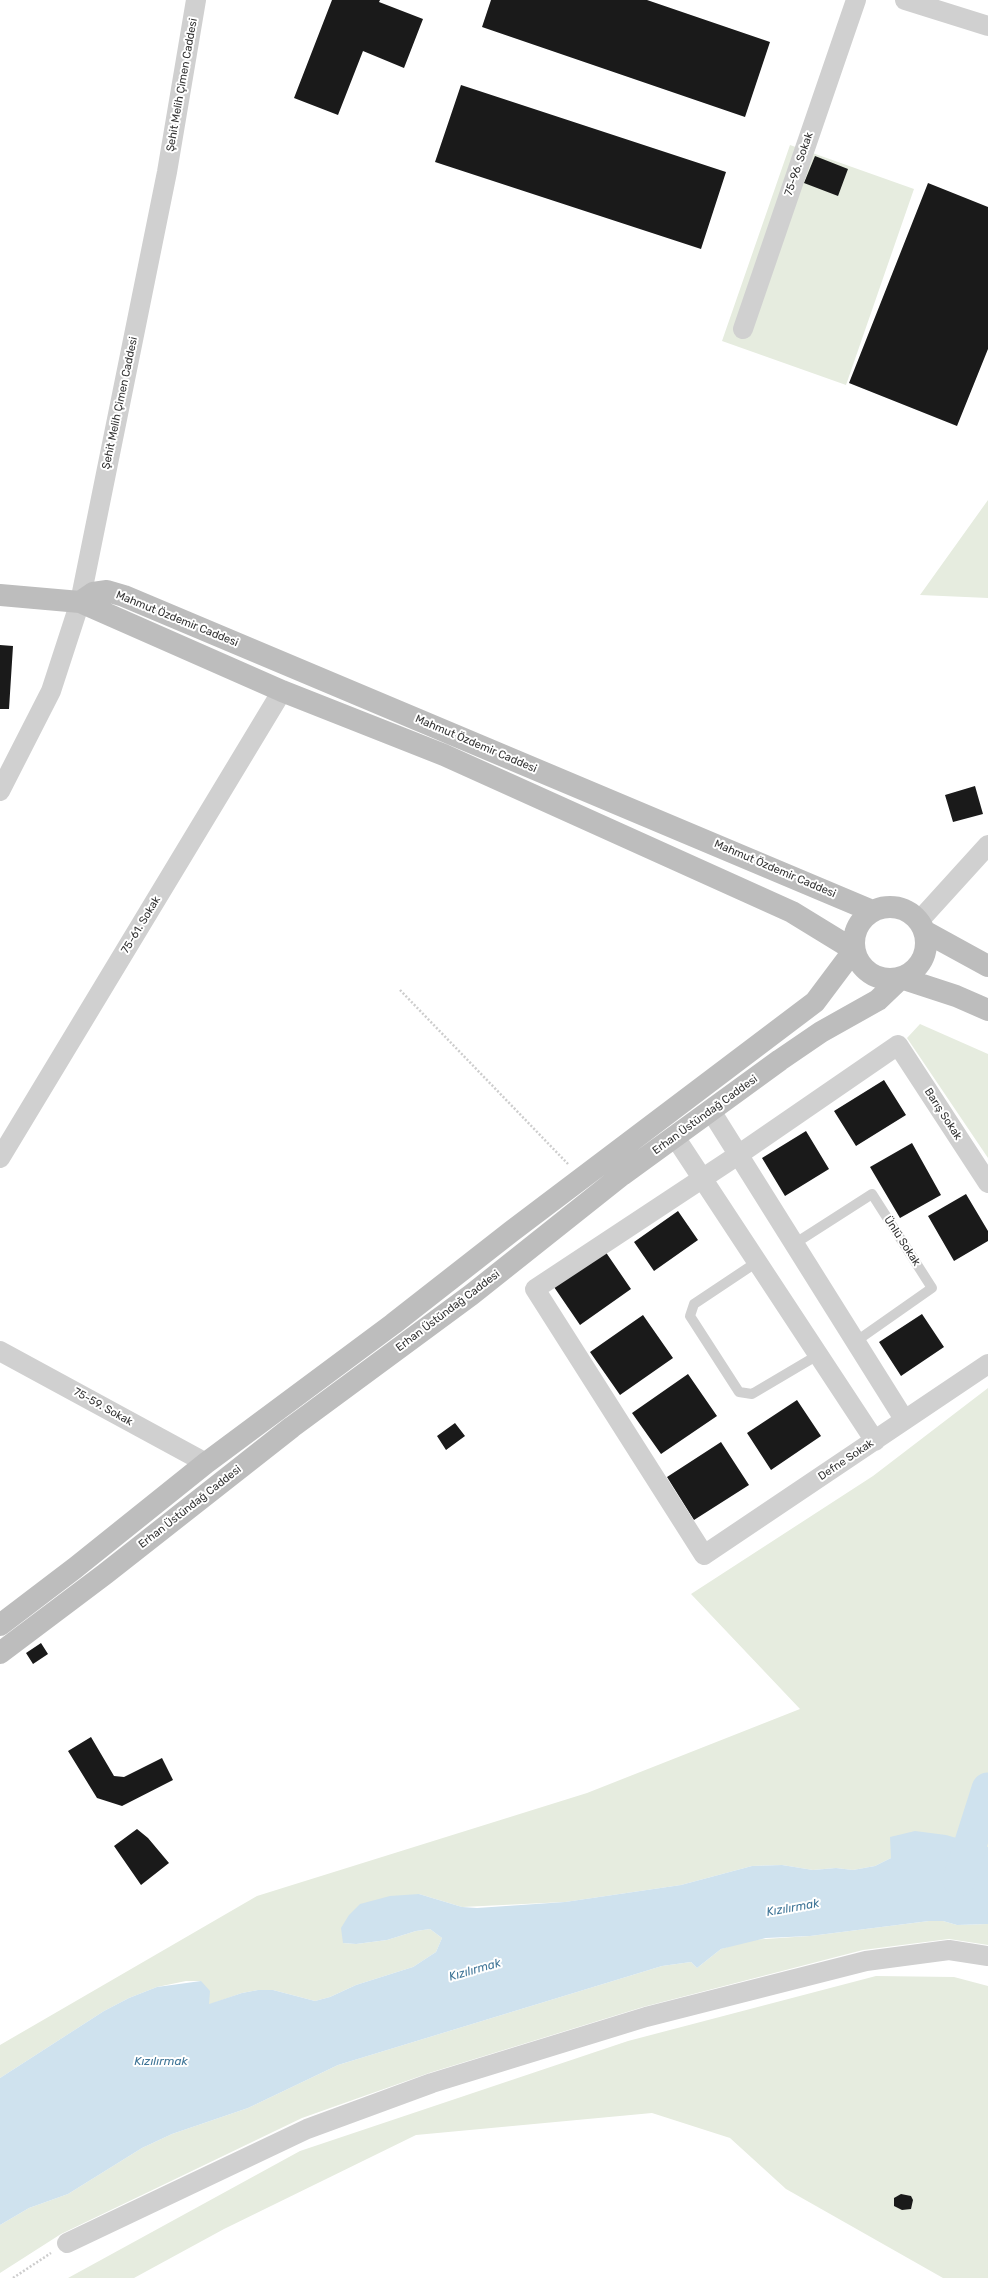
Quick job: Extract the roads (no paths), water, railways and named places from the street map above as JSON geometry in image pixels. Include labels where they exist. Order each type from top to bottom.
[{"type":"street","name":"Şehit Melih Çimen Caddesi","points":[[0,792],[51,691],[80,602],[167,172],[196,0]]},
{"type":"street","name":"75-96. Sokak","points":[[743,328],[856,0]]},
{"type":"street","points":[[905,0],[988,26]]},
{"type":"street","name":"Mahmut Özdemir Caddesi","points":[[80,602],[93,593],[107,591],[124,596],[872,910]]},
{"type":"street","name":"Mahmut Özdemir Caddesi","points":[[0,595],[80,602],[282,691],[444,755],[778,905],[854,950]]},
{"type":"street","name":"75-61. Sokak","points":[[0,1158],[282,691]]},
{"type":"street","points":[[922,926],[988,845]]},
{"type":"street","points":[[922,926],[926,942],[925,954],[916,968],[901,978],[890,980],[878,978],[869,974],[860,965],[854,950],[853,941],[856,929],[862,918],[872,910],[884,907],[897,907],[909,912],[922,926],[988,966]]},
{"type":"street","name":"Erhan Üstündağ Caddesi","points":[[0,1625],[75,1568],[206,1463],[387,1328],[815,1002],[854,950]]},
{"type":"street","points":[[901,978],[956,996],[988,1010]]},
{"type":"street","name":"Erhan Üstündağ Caddesi","points":[[0,1653],[105,1574],[292,1427],[471,1295],[622,1175],[821,1032],[878,1000],[901,978]]},
{"type":"street","name":"Barış Sokak","points":[[738,1155],[898,1045],[988,1183]]},
{"type":"street","points":[[710,1111],[904,1420]]},
{"type":"street","points":[[675,1137],[875,1441]]},
{"type":"street","points":[[702,1178],[738,1155]]},
{"type":"street","name":"Defne Sokak","points":[[702,1178],[535,1290],[704,1555],[988,1364]]},
{"type":"street","name":"75-59. Sokak","points":[[0,1351],[206,1463]]},
{"type":"street","points":[[67,2243],[307,2129],[432,2083],[646,2017],[866,1961],[949,1950],[988,1956]]},
{"type":"lane","name":"Ünlü Sokak","points":[[794,1244],[872,1194],[932,1288],[855,1342]]},
{"type":"lane","points":[[757,1262],[694,1304],[690,1316],[739,1392],[752,1394],[818,1355]]},
{"type":"water","name":"Kızılırmak","points":[[915,1831],[946,1835],[988,1847],[988,1924],[957,1925],[943,1921],[929,1921],[810,1936],[766,1938],[721,1949],[697,1968],[691,1962],[662,1966],[338,2065],[248,2108],[172,2134],[142,2148],[68,2194],[29,2208],[0,2225],[0,2078],[104,2011],[129,1998],[157,1987],[201,1981],[210,1991],[209,2004],[242,1993],[258,1990],[273,1990],[315,2001],[330,1997],[356,1985],[413,1967],[436,1952],[442,1938],[430,1929],[416,1931],[387,1940],[356,1944],[343,1943],[341,1928],[349,1915],[360,1904],[390,1896],[419,1894],[462,1907],[477,1908],[565,1902],[681,1885],[752,1866],[782,1865],[813,1870],[836,1868],[853,1870],[875,1866],[891,1858],[890,1837]]},
{"type":"waterway","points":[[959,1880],[988,1789]]}]
